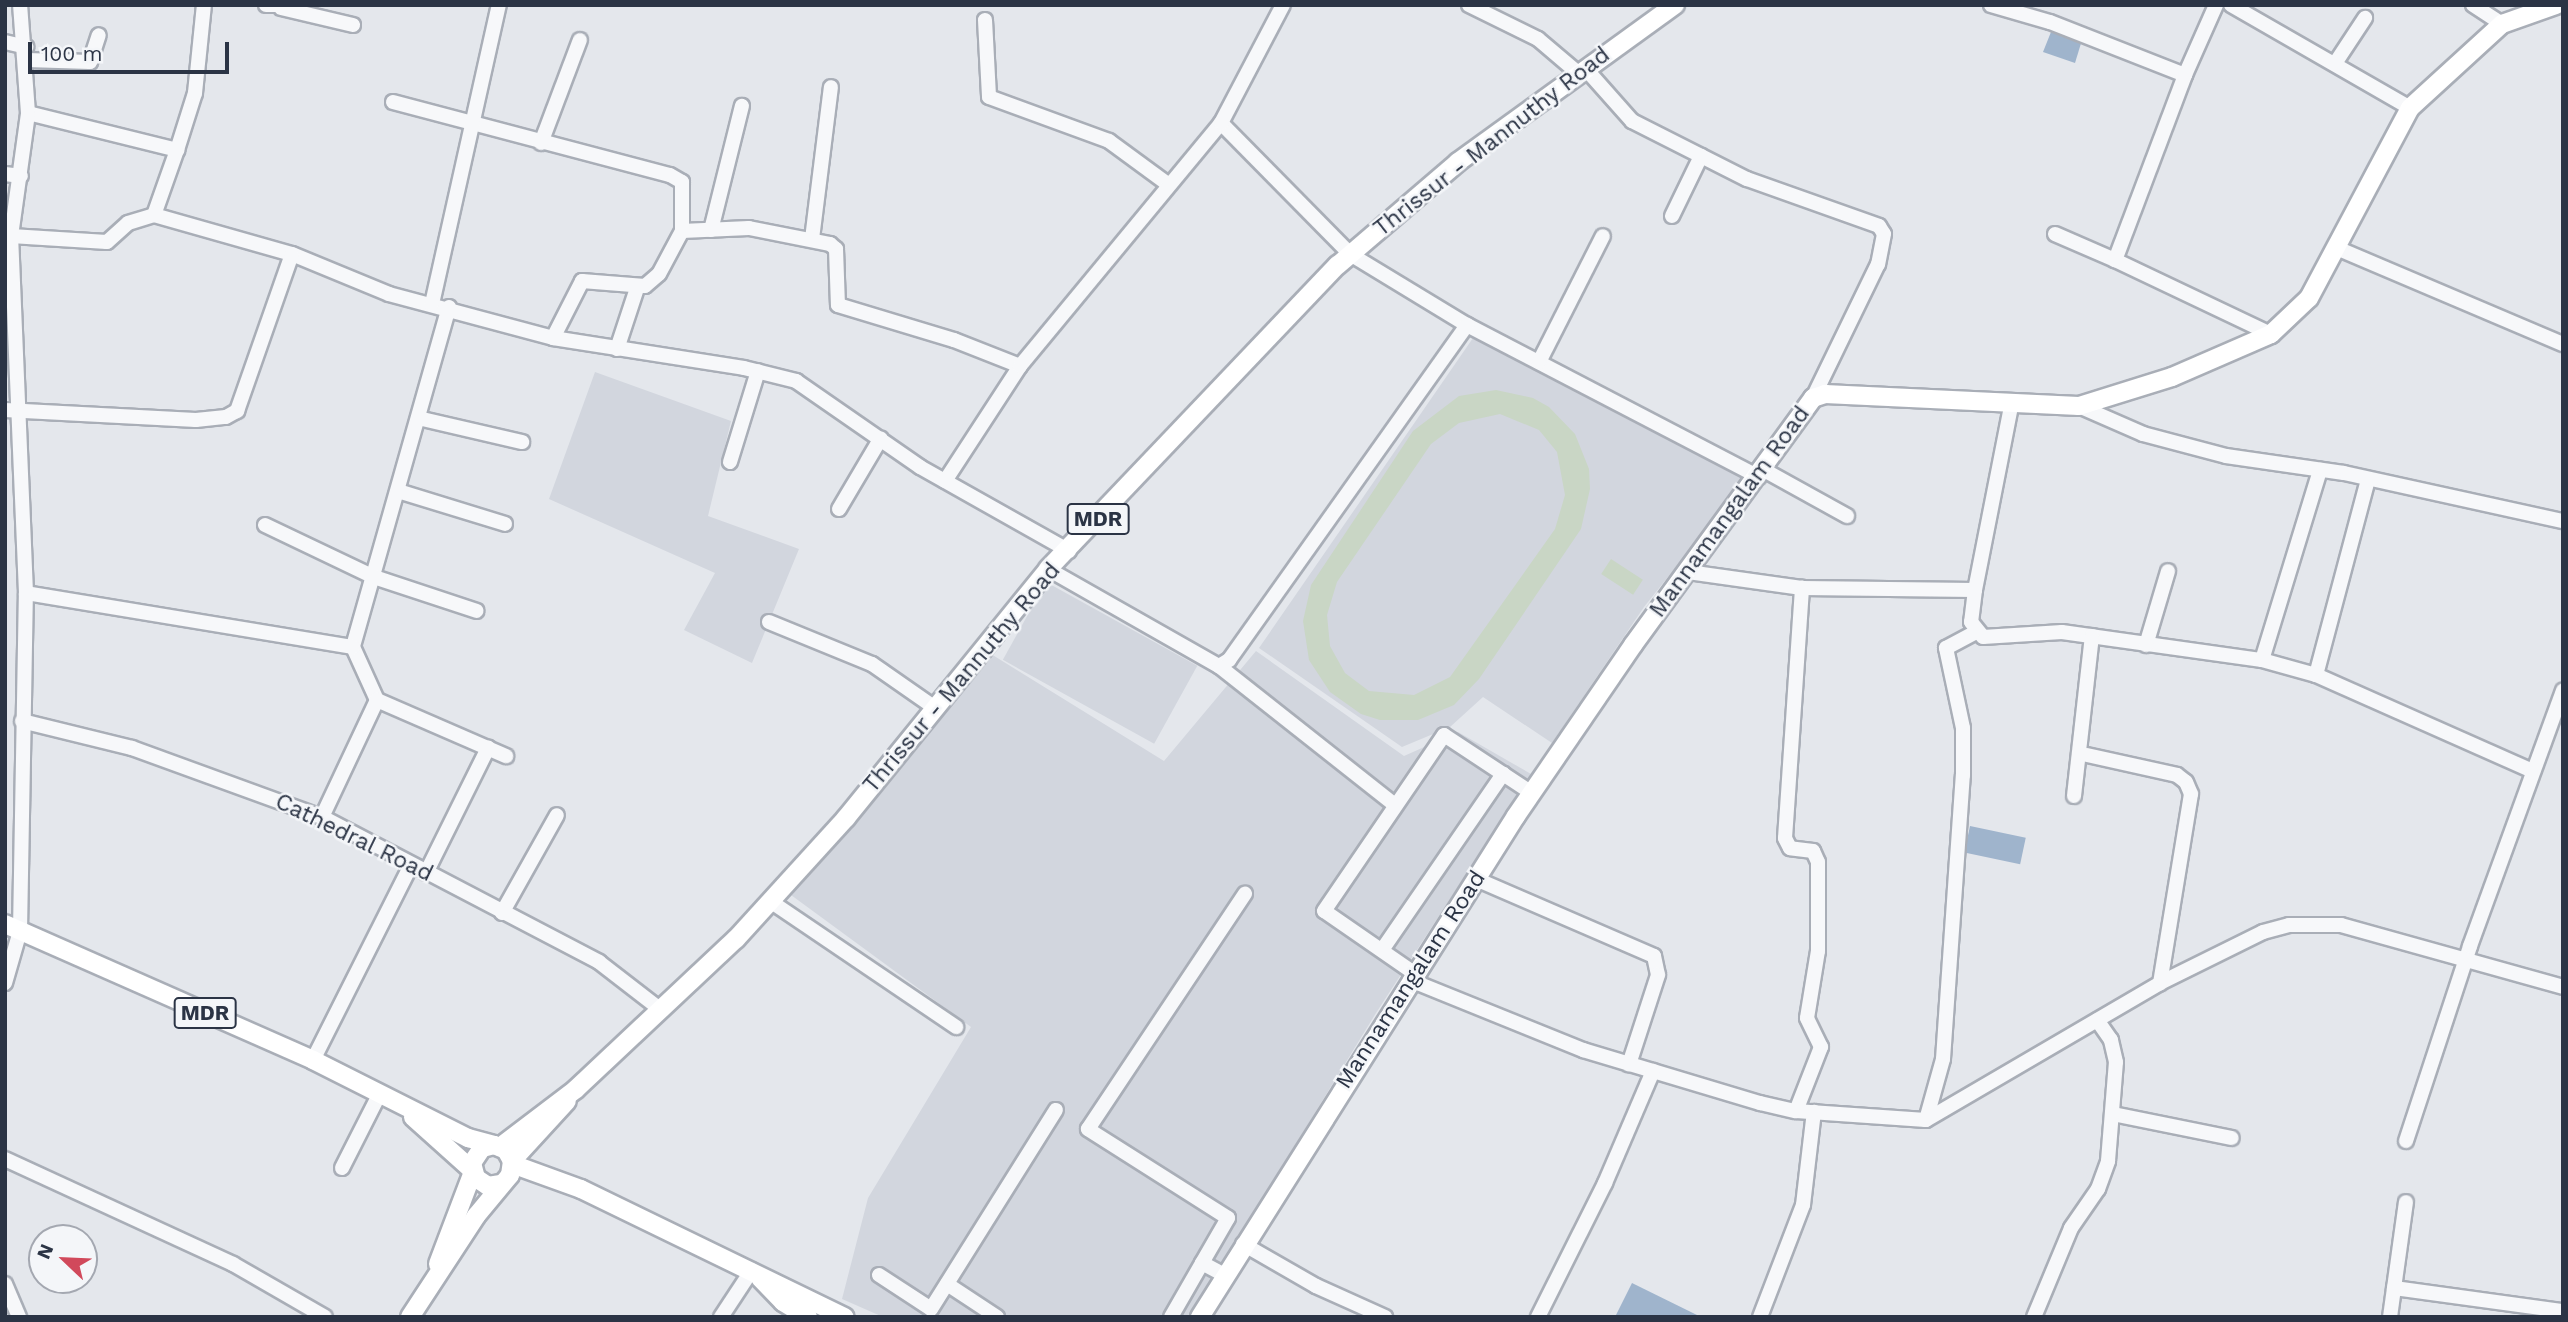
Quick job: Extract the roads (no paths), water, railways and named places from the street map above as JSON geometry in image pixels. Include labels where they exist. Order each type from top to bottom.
[{"type":"main road","points":[[2502,24],[2511,5]]},
{"type":"main road","points":[[2502,24],[2556,5]]},
{"type":"main road","name":"Thrissur - Mannuthy Road","points":[[576,1089],[661,1010],[770,901],[846,818],[1048,569],[1069,551],[1228,375],[1350,254],[1458,162],[1671,6]]},
{"type":"main road","name":"Mannamangalam Road","points":[[1200,1317],[1412,976],[1532,793],[1813,398],[1825,394],[2011,406],[2079,406],[2172,377],[2271,334],[2295,316],[2339,249],[2410,107],[2502,24]]},
{"type":"main road","name":"MDR","points":[[13,927],[313,1060],[403,1108]]},
{"type":"main road","name":"MDR","points":[[497,1146],[576,1089]]},
{"type":"main road","name":"MDR","points":[[410,1317],[508,1172],[576,1089]]},
{"type":"main road","points":[[403,1108],[497,1146],[508,1172]]},
{"type":"main road","points":[[403,1108],[472,1171],[481,1183],[508,1172],[624,1210],[845,1317]]},
{"type":"main road","points":[[472,1171],[477,1152],[497,1146]]},
{"type":"main road","name":"MDR","points":[[432,1284],[472,1171]]},
{"type":"main road","points":[[752,1270],[782,1302],[808,1317]]},
{"type":"street","points":[[5,983],[13,927],[26,593],[11,236],[28,113],[26,53],[20,5]]},
{"type":"street","points":[[154,215],[195,93],[204,5]]},
{"type":"street","points":[[432,304],[499,5]]},
{"type":"street","points":[[945,481],[1020,366],[1222,122],[1283,5]]},
{"type":"street","points":[[1991,5],[2050,22],[2185,75]]},
{"type":"street","points":[[2115,260],[2185,75],[2217,5]]},
{"type":"street","points":[[2231,5],[2336,62],[2410,107]]},
{"type":"street","points":[[2473,5],[2502,24]]},
{"type":"street","points":[[276,6],[353,25]]},
{"type":"street","points":[[1476,7],[1538,39],[1581,70],[1632,121],[1747,179],[1879,226],[1884,234],[1878,264],[1813,398]]},
{"type":"street","points":[[2336,62],[2365,18]]},
{"type":"street","points":[[985,20],[989,97],[1109,141],[1169,185]]},
{"type":"street","points":[[5,43],[26,53],[90,62],[99,35]]},
{"type":"street","points":[[541,143],[580,40]]},
{"type":"street","points":[[812,239],[831,87]]},
{"type":"street","points":[[393,102],[682,182],[681,231],[654,282],[637,288],[582,281],[553,338]]},
{"type":"street","points":[[711,230],[742,106]]},
{"type":"street","points":[[28,113],[177,150]]},
{"type":"street","points":[[1222,122],[1350,254],[1467,325],[1847,516]]},
{"type":"street","points":[[1672,216],[1701,156]]},
{"type":"street","points":[[5,174],[21,176]]},
{"type":"street","points":[[11,236],[107,242],[128,223],[154,215],[292,254],[389,294],[449,307],[553,338],[758,371],[815,390],[945,481],[1069,551]]},
{"type":"street","points":[[681,231],[749,228],[812,239],[836,248],[838,305],[954,340],[1020,366]]},
{"type":"street","points":[[2054,234],[2271,334]]},
{"type":"street","points":[[1539,362],[1603,236]]},
{"type":"street","points":[[2339,249],[2563,344]]},
{"type":"street","points":[[5,410],[20,413],[197,420],[226,417],[237,411],[292,254]]},
{"type":"street","points":[[617,349],[637,288]]},
{"type":"street","points":[[449,307],[353,647],[377,700],[506,756]]},
{"type":"street","points":[[1219,666],[1229,660],[1467,325]]},
{"type":"street","points":[[730,462],[758,371]]},
{"type":"street","points":[[1976,632],[1971,622],[1975,590],[2011,406]]},
{"type":"street","points":[[2079,406],[2132,430],[2183,445],[2320,470],[2563,521]]},
{"type":"street","points":[[418,418],[522,442]]},
{"type":"street","points":[[839,509],[881,438]]},
{"type":"street","points":[[2262,660],[2320,470]]},
{"type":"street","points":[[2316,675],[2368,480]]},
{"type":"street","points":[[398,491],[505,524]]},
{"type":"street","points":[[265,525],[374,578],[477,611]]},
{"type":"street","points":[[1048,569],[1219,666],[1395,805]]},
{"type":"street","points":[[2146,645],[2168,571]]},
{"type":"street","points":[[1688,572],[1802,589],[1975,590]]},
{"type":"street","points":[[1796,1111],[1821,1047],[1807,1017],[1818,951],[1818,862],[1807,849],[1790,848],[1784,838],[1802,589]]},
{"type":"street","points":[[26,593],[353,647]]},
{"type":"street","points":[[769,622],[872,664],[934,708]]},
{"type":"street","points":[[1926,1120],[1943,1059],[1963,775],[1963,728],[1946,648],[1976,632],[1997,638],[2062,632],[2262,660],[2316,675],[2533,771]]},
{"type":"street","points":[[2074,796],[2092,636]]},
{"type":"street","points":[[2406,1141],[2465,962],[2563,690]]},
{"type":"street","points":[[322,817],[377,700]]},
{"type":"street","name":"Cathedral Road","points":[[23,721],[132,748],[322,817],[599,962],[661,1010]]},
{"type":"street","points":[[1532,793],[1444,735],[1324,911],[1382,950],[1412,976],[1516,1025],[1629,1064],[1796,1111],[1926,1120],[2160,983],[2263,932],[2289,925],[2341,926],[2409,942],[2465,962],[2563,986]]},
{"type":"street","points":[[426,873],[488,748]]},
{"type":"street","points":[[2087,755],[2177,775],[2191,794],[2160,983]]},
{"type":"street","points":[[1382,950],[1503,774]]},
{"type":"street","points":[[502,913],[557,815]]},
{"type":"street","points":[[313,1060],[411,864]]},
{"type":"street","points":[[1476,879],[1654,956],[1658,975],[1629,1064]]},
{"type":"street","points":[[1171,1317],[1228,1218],[1088,1129],[1245,894]]},
{"type":"street","points":[[770,901],[956,1027]]},
{"type":"street","points":[[2034,1317],[2071,1228],[2098,1189],[2108,1161],[2116,1062],[2111,1040],[2097,1020]]},
{"type":"street","points":[[1538,1317],[1605,1183],[1653,1071]]},
{"type":"street","points":[[342,1168],[379,1095]]},
{"type":"street","points":[[879,1275],[931,1309],[1056,1110]]},
{"type":"street","points":[[1760,1317],[1803,1205],[1814,1112]]},
{"type":"street","points":[[2113,1114],[2232,1138]]},
{"type":"street","points":[[5,1159],[233,1264],[325,1317]]},
{"type":"street","points":[[2390,1317],[2406,1202]]},
{"type":"street","points":[[1243,1244],[1316,1286],[1385,1317]]},
{"type":"street","points":[[1202,1263],[1225,1275]]},
{"type":"street","points":[[721,1317],[752,1270]]},
{"type":"street","points":[[5,1284],[19,1317]]},
{"type":"street","points":[[947,1284],[997,1317]]},
{"type":"street","points":[[2394,1288],[2563,1311]]},
{"type":"street","points":[[5,1312],[19,1317]]},
{"type":"water","points":[[2053,27],[2082,40],[2075,63],[2043,52]]},
{"type":"water","points":[[1970,826],[2026,838],[2020,864],[1964,852]]},
{"type":"water","points":[[1632,1283],[1699,1316],[1699,1317],[1615,1317]]}]
